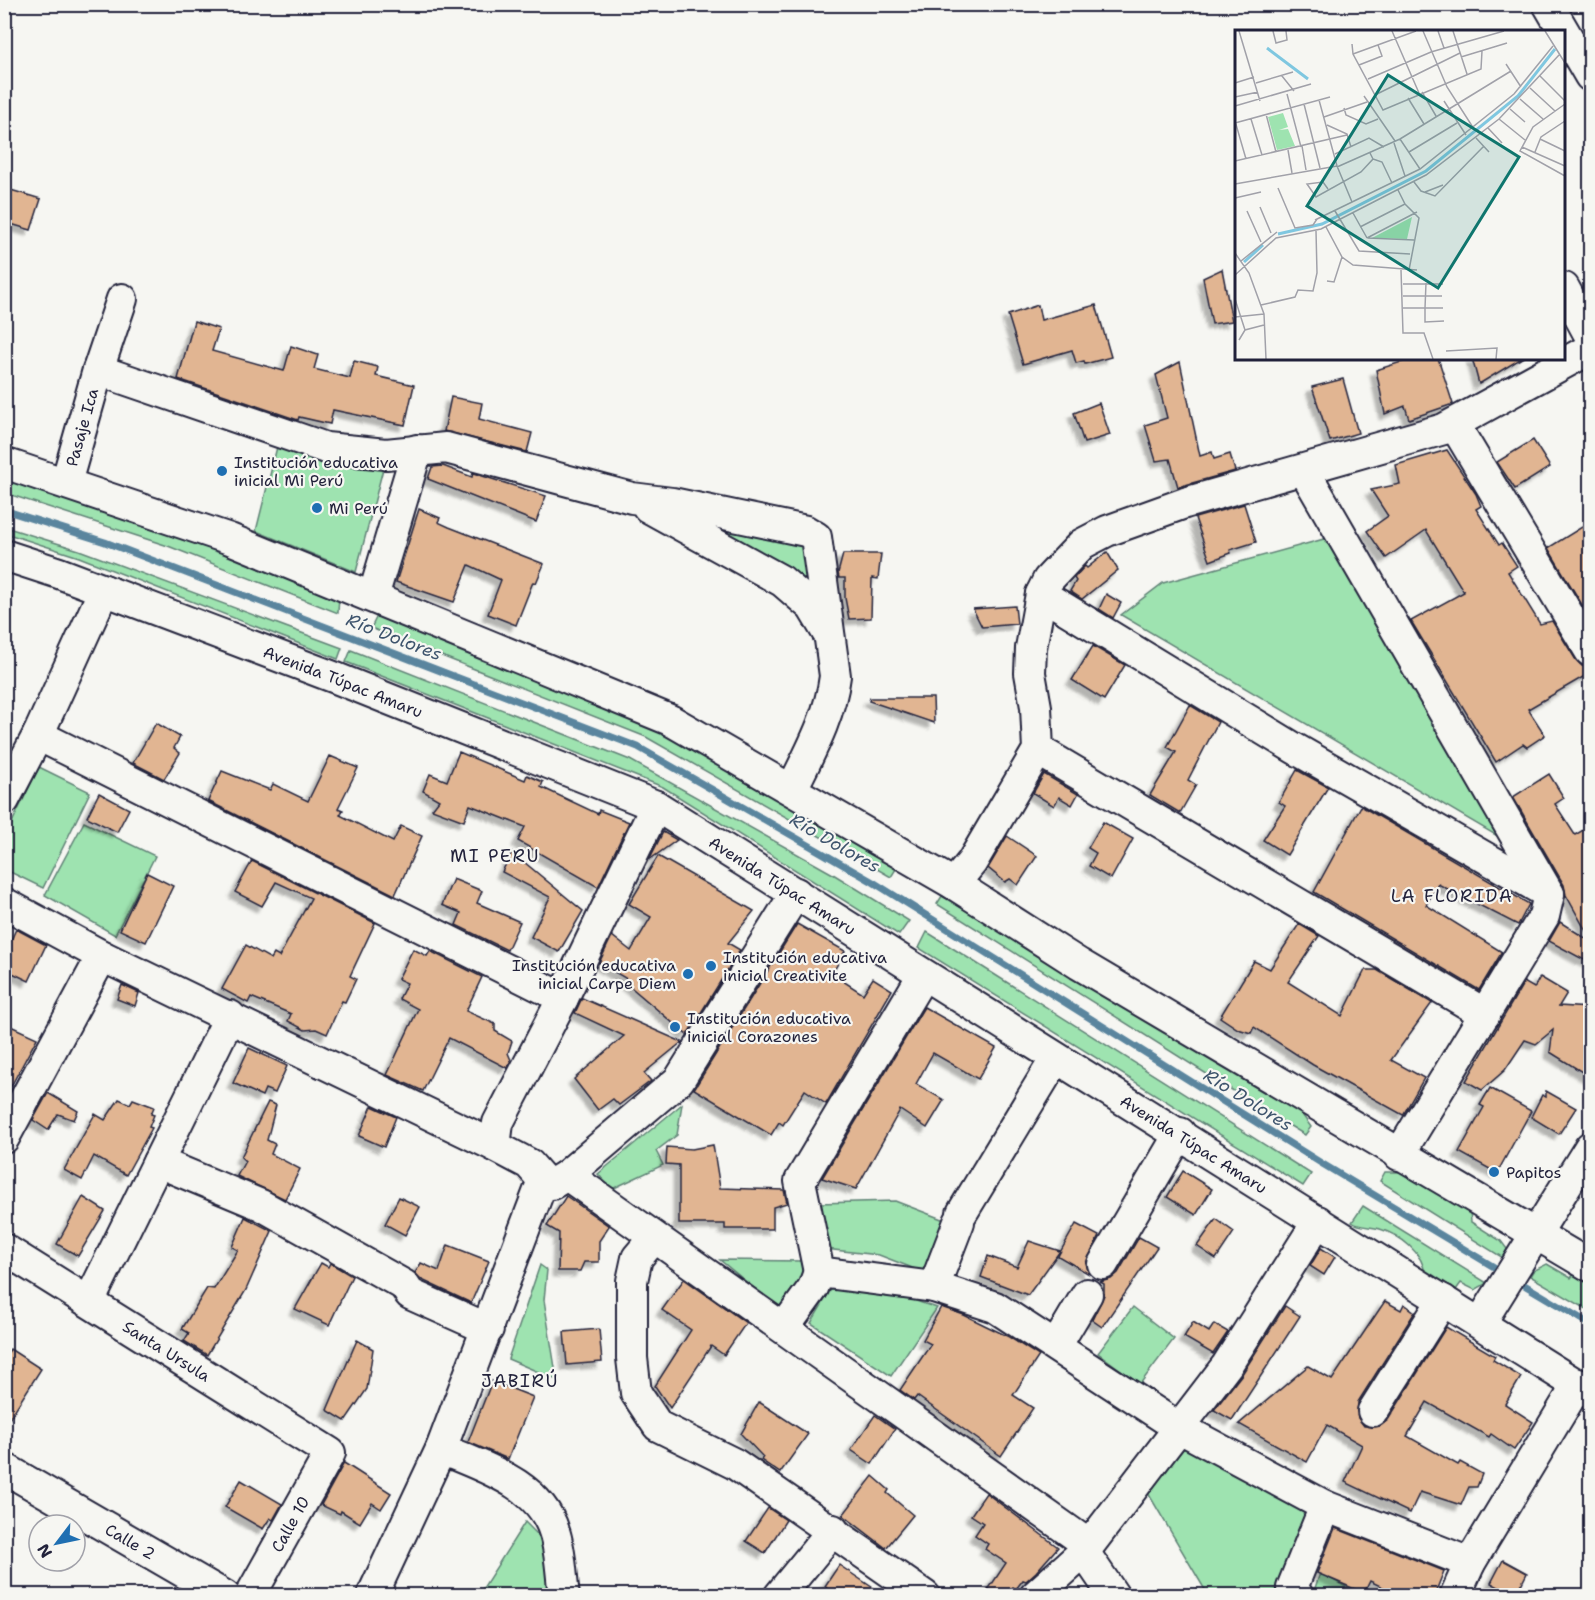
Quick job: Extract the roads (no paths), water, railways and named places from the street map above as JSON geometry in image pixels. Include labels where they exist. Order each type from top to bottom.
[{"type":"street","points":[[1548,4],[1563,30]]},
{"type":"street","points":[[1565,33],[1590,76]]},
{"type":"street","points":[[1565,292],[1590,336]]},
{"type":"street","name":"Pasaje Ica","points":[[66,483],[98,370],[122,298]]},
{"type":"street","points":[[954,884],[972,862],[1038,750],[1036,707],[1030,673],[1031,648],[1041,594],[1048,580],[1082,544],[1107,531],[1216,493],[1304,470],[1454,424],[1590,350]]},
{"type":"street","points":[[98,370],[327,448],[386,454],[446,448],[632,498],[672,502],[806,531],[816,537],[835,676],[833,697],[822,728],[792,789]]},
{"type":"street","points":[[1454,424],[1590,651]]},
{"type":"street","points":[[374,597],[417,450]]},
{"type":"street","points":[[4,463],[230,539],[670,720],[954,884],[1079,964],[1399,1155],[1532,1241],[1590,1266]]},
{"type":"street","points":[[1304,470],[1549,894],[1544,916],[1399,1155]]},
{"type":"street","points":[[632,498],[782,581],[812,607],[828,633]]},
{"type":"street","name":"Avenida Túpac Amaru","points":[[4,555],[104,590],[656,806],[1443,1300],[1486,1314],[1584,1388]]},
{"type":"street","points":[[4,800],[38,735],[104,590]]},
{"type":"street","points":[[1041,594],[1294,748],[1549,894]]},
{"type":"street","points":[[38,735],[563,998]]},
{"type":"street","points":[[1038,750],[1485,1014]]},
{"type":"street","points":[[495,1146],[498,1123],[563,998],[656,806]]},
{"type":"street","points":[[372,1596],[441,1449],[488,1329],[555,1178],[679,1080],[796,893]]},
{"type":"street","points":[[4,903],[102,956],[495,1146],[555,1178],[653,1239],[784,1329],[1086,1549],[1114,1596]]},
{"type":"street","points":[[4,1138],[102,956]]},
{"type":"street","points":[[784,1329],[813,1288],[819,1272],[800,1181],[923,975]]},
{"type":"street","points":[[90,1300],[230,1016]]},
{"type":"street","points":[[934,1287],[961,1217],[1056,1058]]},
{"type":"street","points":[[1103,1264],[1180,1133]]},
{"type":"street","points":[[1486,1314],[1590,1147]]},
{"type":"street","points":[[158,1162],[261,1205],[404,1285],[410,1294],[488,1329]]},
{"type":"street","points":[[1035,1596],[1086,1549],[1227,1365],[1318,1221]]},
{"type":"street","points":[[653,1239],[637,1258],[632,1281],[632,1358],[636,1393],[658,1426],[735,1464],[925,1596]]},
{"type":"street","name":"Santa Ursula","points":[[4,1249],[90,1300],[330,1453]]},
{"type":"street","points":[[819,1272],[934,1287],[995,1307],[1178,1427],[1325,1506],[1470,1563]]},
{"type":"street","points":[[1056,1346],[1087,1294]]},
{"type":"street","points":[[1373,1411],[1443,1300]]},
{"type":"street","points":[[1455,1596],[1470,1563],[1584,1388]]},
{"type":"street","points":[[441,1449],[511,1480],[537,1501],[554,1530],[564,1596]]},
{"type":"street","name":"Calle 10","points":[[250,1596],[330,1453]]},
{"type":"street","name":"Calle 2","points":[[4,1468],[225,1596]]},
{"type":"street","points":[[1299,1596],[1292,1588],[1325,1506]]},
{"type":"street","points":[[780,1596],[833,1530]]},
{"type":"waterway","name":"Río Dolores","points":[[4,510],[105,542],[638,747],[873,882],[1321,1163],[1504,1273]]},
{"type":"waterway","name":"Río Dolores","points":[[1516,1280],[1590,1324]]},
{"type":"place","name":"Institución educativa inicial Mi Perú","points":[[222,471]]},
{"type":"place","name":"Mi Perú","points":[[317,508]]},
{"type":"place","name":"Institución educativa inicial Creativite","points":[[711,966]]},
{"type":"place","name":"Institución educativa inicial Carpe Diem","points":[[688,974]]},
{"type":"place","name":"Institución educativa inicial Corazones","points":[[675,1027]]},
{"type":"place","name":"Papitos","points":[[1494,1172]]},
{"type":"district","name":"MI PERU","points":[[495,856]]},
{"type":"district","name":"LA FLORIDA","points":[[1452,896]]},
{"type":"district","name":"JABIRÚ","points":[[520,1381]]}]
